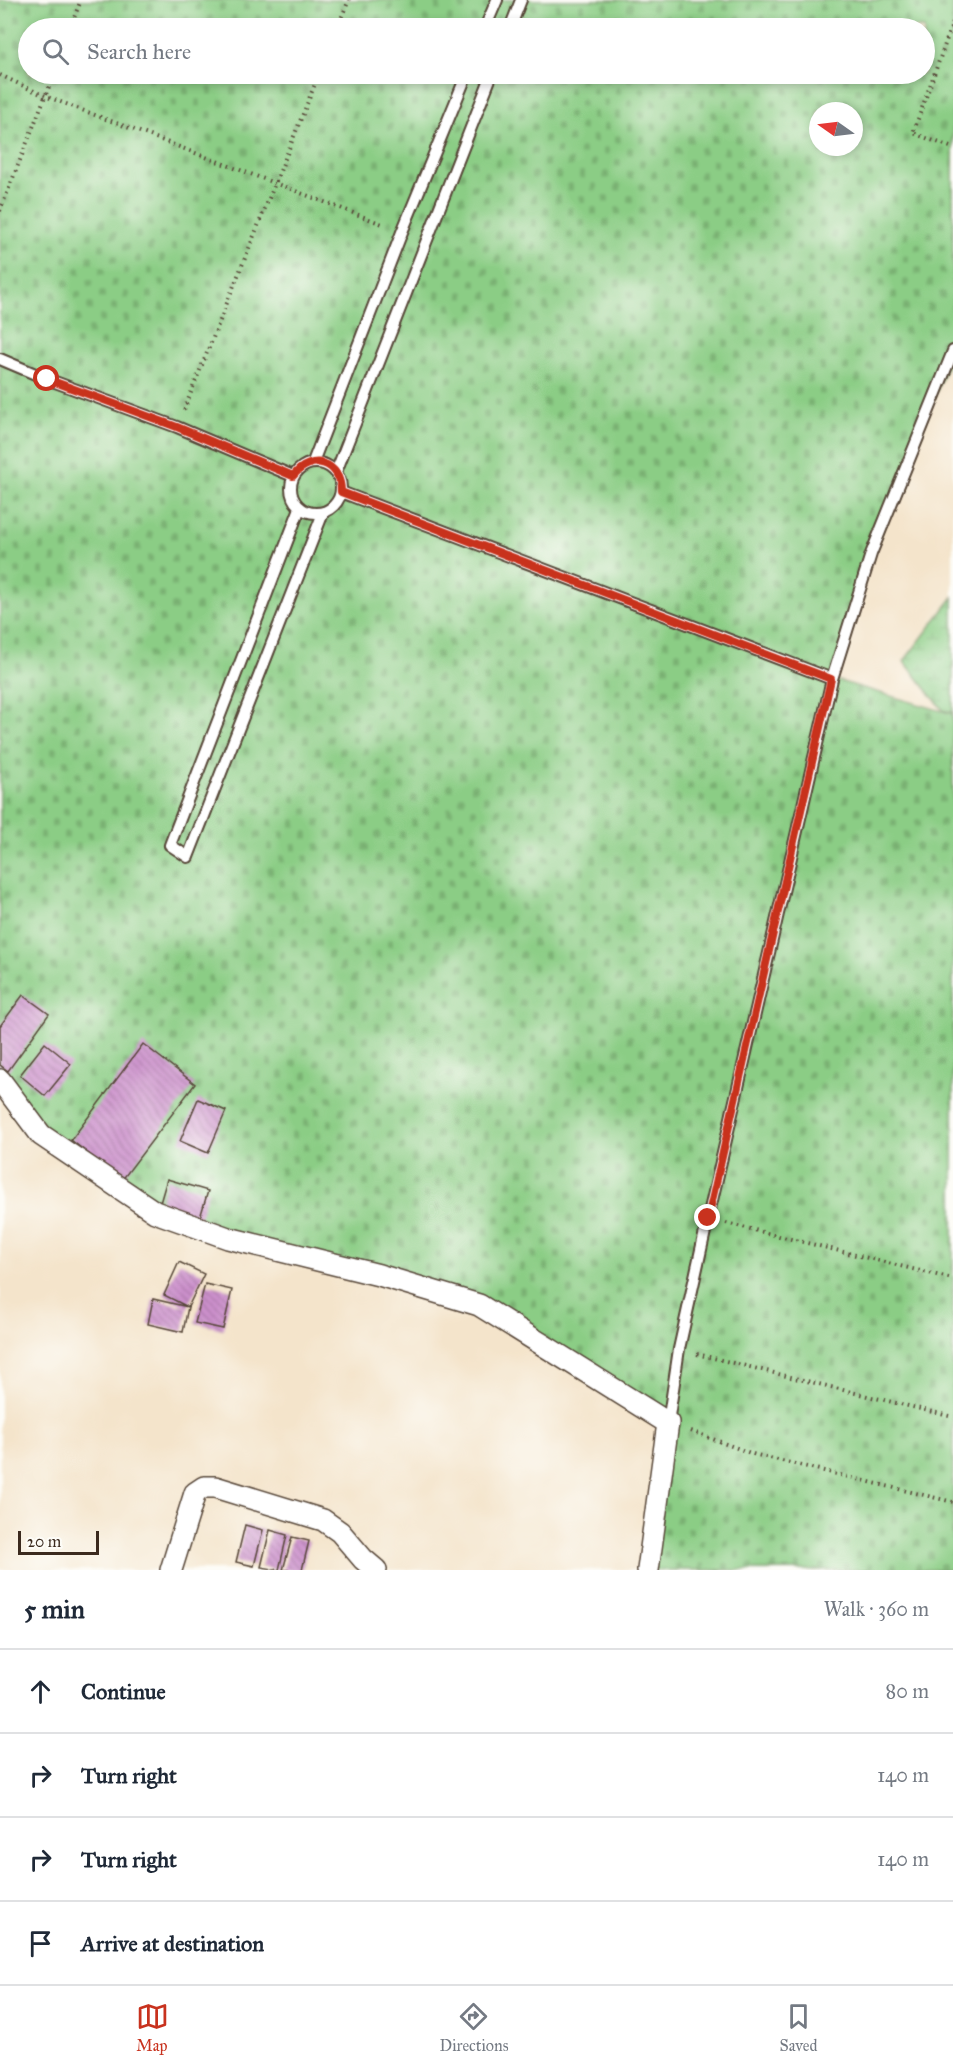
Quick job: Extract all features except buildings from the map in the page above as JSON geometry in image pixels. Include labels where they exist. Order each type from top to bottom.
[{"type":"street","points":[[0,1080],[41,1135],[155,1212],[228,1238],[379,1275],[479,1305],[668,1423],[648,1570]]},
{"type":"street","points":[[171,1570],[195,1493],[204,1487],[215,1487],[323,1520],[340,1532],[363,1559],[376,1570]]},
{"type":"lane","points":[[489,18],[497,0]]},
{"type":"lane","points":[[514,18],[521,0]]},
{"type":"lane","points":[[314,462],[402,232],[463,84]]},
{"type":"lane","points":[[336,472],[488,84]]},
{"type":"lane","points":[[668,1423],[679,1349],[831,679],[871,554],[953,351]]},
{"type":"lane","points":[[0,359],[47,379],[177,427],[293,476]]},
{"type":"lane","points":[[314,462],[326,464],[336,472],[341,481],[341,492],[335,505],[323,513],[311,513],[300,508],[292,498],[290,487],[293,476],[305,465],[314,462]]},
{"type":"lane","points":[[341,492],[831,679]]},
{"type":"lane","points":[[300,508],[170,845],[188,857],[323,513]]},
{"type":"path","points":[[74,18],[81,0]]},
{"type":"path","points":[[341,18],[349,0]]},
{"type":"path","points":[[935,72],[953,23]]},
{"type":"path","points":[[0,75],[18,83]]},
{"type":"path","points":[[19,84],[45,96],[402,232]]},
{"type":"path","points":[[0,211],[50,84]]},
{"type":"path","points":[[177,427],[315,84]]},
{"type":"path","points":[[931,84],[913,133],[953,148]]},
{"type":"path","points":[[708,1218],[953,1279]]},
{"type":"path","points":[[679,1349],[953,1417]]},
{"type":"path","points":[[668,1423],[753,1454],[953,1502]]},
{"type":"green space","points":[[0,0],[953,0],[953,351],[871,554],[832,679],[953,714],[953,1570],[646,1570],[662,1415],[479,1305],[155,1212],[41,1135],[0,1080]]},
{"type":"green space","points":[[953,597],[953,713],[943,710],[904,661]]},
{"type":"route","points":[[47,379],[177,427],[293,476],[305,465],[314,462],[326,464],[336,472],[341,481],[341,492],[831,679],[708,1218]]}]
